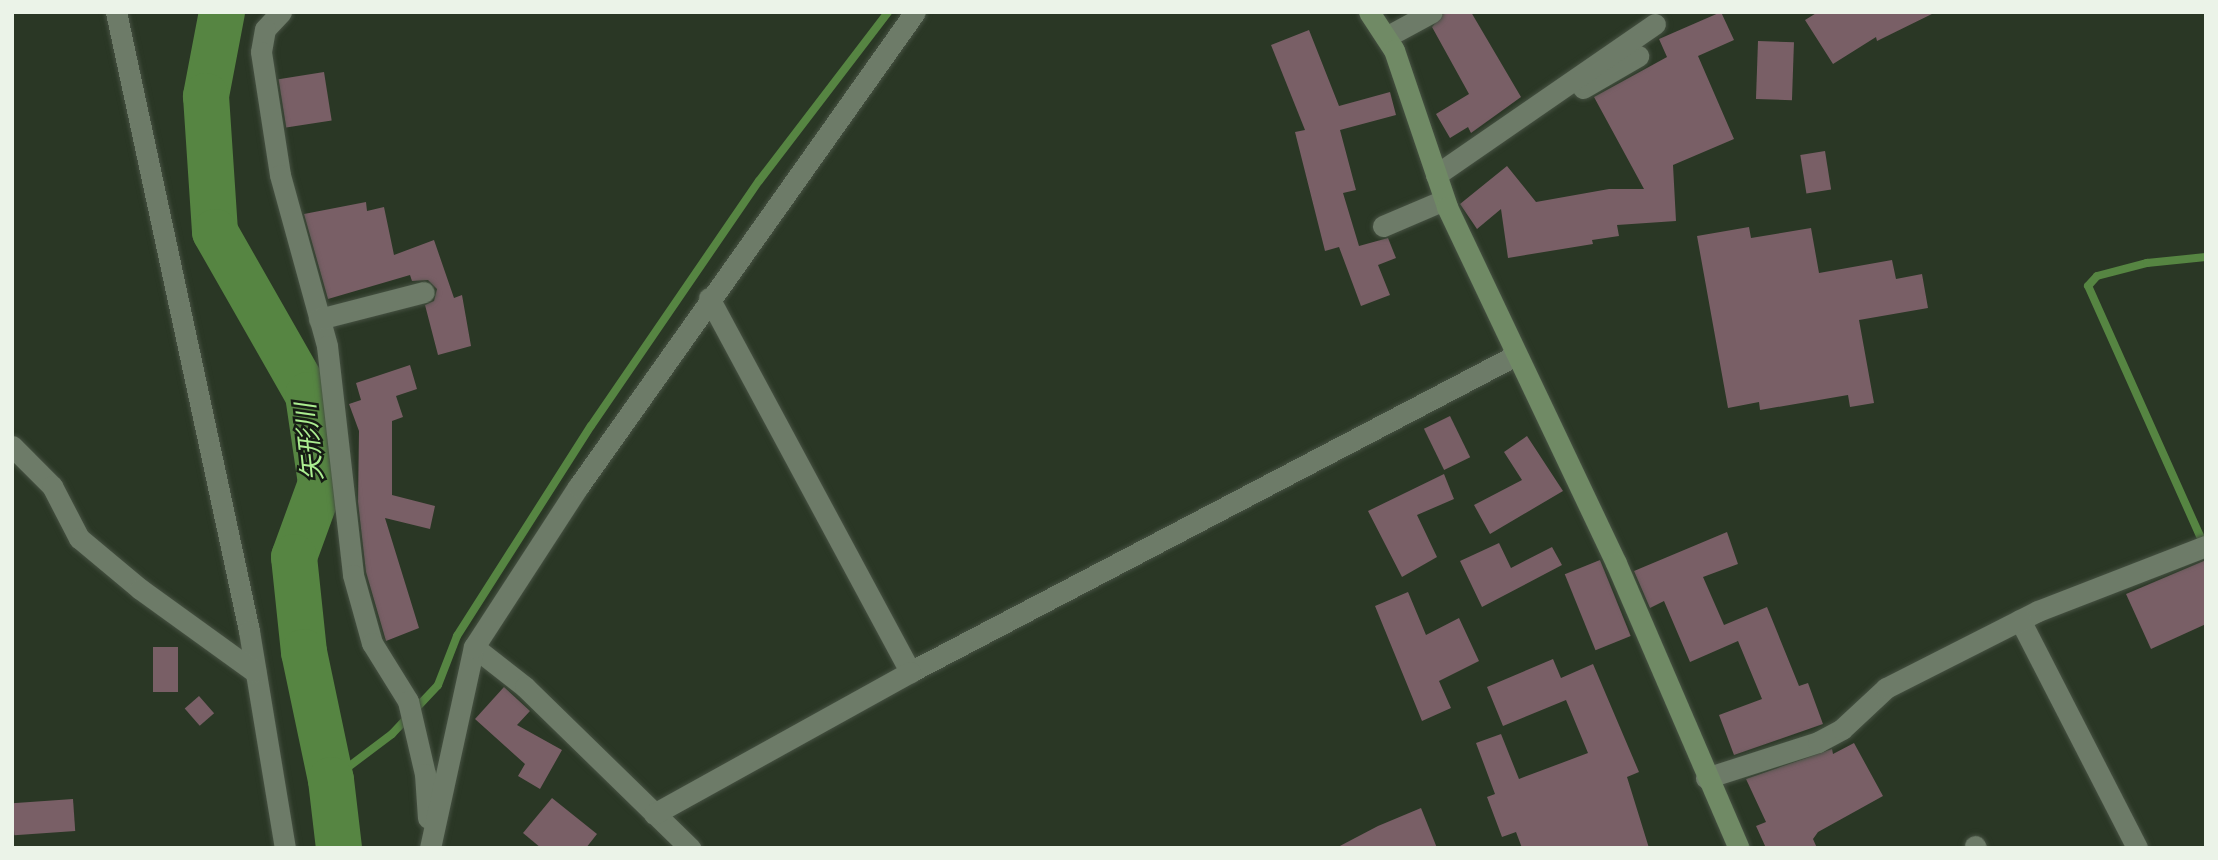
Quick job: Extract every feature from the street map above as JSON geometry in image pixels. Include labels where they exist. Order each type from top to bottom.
[{"type":"street","points":[[116,12],[255,672],[285,848]]},
{"type":"street","points":[[281,12],[265,29],[261,52],[280,175],[327,346],[353,575],[372,643],[408,701],[425,774],[430,848]]},
{"type":"street","points":[[430,848],[474,647],[709,298],[915,12]]},
{"type":"street","points":[[1369,12],[1386,37],[1440,188],[1616,564],[1706,778],[1739,848]]},
{"type":"street","points":[[1386,37],[1432,12]]},
{"type":"street","points":[[1440,188],[1655,24]]},
{"type":"street","points":[[1383,226],[1572,94],[1638,56]]},
{"type":"street","points":[[319,319],[424,292]]},
{"type":"street","points":[[709,298],[910,672]]},
{"type":"street","points":[[654,814],[910,672],[1516,355]]},
{"type":"street","points":[[12,446],[52,486],[79,538],[140,589],[255,672]]},
{"type":"street","points":[[1706,778],[1818,742],[1842,729],[1858,709],[1886,688],[2021,620],[2206,546]]},
{"type":"street","points":[[2021,620],[2137,848]]},
{"type":"street","points":[[474,647],[524,687],[690,848]]},
{"type":"building","points":[[1445,12],[1471,12],[1521,97],[1471,133],[1468,127],[1450,138],[1436,114],[1469,94],[1432,27]]},
{"type":"building","points":[[1721,12],[1734,40],[1698,56],[1734,139],[1673,165],[1676,221],[1617,225],[1619,236],[1592,240],[1593,244],[1508,258],[1501,209],[1477,229],[1460,204],[1507,166],[1536,202],[1609,189],[1644,189],[1594,97],[1667,57],[1659,39]]},
{"type":"building","points":[[1818,12],[1936,12],[1877,41],[1876,37],[1833,64],[1805,20]]},
{"type":"building","points":[[1309,30],[1339,106],[1390,92],[1396,115],[1340,130],[1356,190],[1343,193],[1359,246],[1388,238],[1396,258],[1378,265],[1390,295],[1361,306],[1339,247],[1325,251],[1295,132],[1305,130],[1271,45]]},
{"type":"building","points":[[1758,41],[1794,42],[1792,100],[1756,99]]},
{"type":"building","points":[[324,72],[332,120],[286,128],[279,79]]},
{"type":"building","points":[[1825,151],[1831,190],[1806,193],[1800,155]]},
{"type":"building","points":[[366,202],[367,211],[384,207],[394,255],[434,240],[454,298],[462,295],[471,346],[438,355],[425,305],[434,301],[437,289],[428,280],[412,281],[410,275],[328,299],[304,214]]},
{"type":"building","points":[[1749,227],[1751,238],[1811,228],[1819,273],[1892,260],[1896,279],[1922,274],[1928,308],[1859,320],[1874,403],[1850,407],[1848,395],[1760,410],[1759,402],[1728,408],[1697,236]]},
{"type":"building","points":[[410,365],[417,389],[396,396],[403,417],[392,421],[392,495],[435,506],[430,529],[385,518],[419,628],[386,641],[366,572],[358,502],[359,431],[349,404],[361,400],[356,383]]},
{"type":"building","points":[[1450,416],[1470,457],[1444,470],[1424,429]]},
{"type":"building","points":[[1527,436],[1563,491],[1490,534],[1474,505],[1522,480],[1504,452]]},
{"type":"building","points":[[1444,474],[1454,499],[1417,515],[1437,557],[1402,577],[1368,511]]},
{"type":"building","points":[[1727,532],[1738,564],[1703,577],[1724,625],[1767,607],[1799,686],[1808,683],[1823,724],[1734,755],[1719,715],[1762,699],[1738,641],[1690,662],[1664,601],[1650,608],[1634,571]]},
{"type":"building","points":[[1499,543],[1511,568],[1552,547],[1562,565],[1482,607],[1460,561]]},
{"type":"building","points":[[1600,560],[1631,636],[1595,650],[1565,574]]},
{"type":"building","points":[[2206,560],[2206,624],[2151,649],[2126,594]]},
{"type":"building","points":[[1408,592],[1426,635],[1459,618],[1479,661],[1439,681],[1451,708],[1422,721],[1375,606]]},
{"type":"building","points":[[153,647],[178,647],[178,692],[153,692]]},
{"type":"building","points":[[1553,659],[1561,678],[1593,664],[1639,772],[1627,777],[1649,848],[1522,848],[1516,832],[1502,837],[1487,797],[1495,794],[1476,743],[1501,734],[1519,779],[1588,753],[1566,700],[1503,726],[1487,687]]},
{"type":"building","points":[[504,687],[530,711],[517,725],[562,750],[540,789],[518,776],[525,764],[475,719]]},
{"type":"building","points":[[199,696],[214,713],[200,726],[185,708]]},
{"type":"building","points":[[1854,743],[1883,796],[1818,832],[1813,839],[1817,848],[1766,848],[1756,826],[1766,822],[1746,779],[1832,749],[1833,754]]},
{"type":"building","points":[[552,798],[597,834],[586,848],[541,848],[523,833]]},
{"type":"building","points":[[73,799],[75,831],[14,835],[12,803]]},
{"type":"building","points":[[1421,808],[1437,848],[1336,848],[1378,826]]},
{"type":"waterway","name":"矢形川","points":[[222,12],[206,96],[215,232],[308,395],[321,483],[294,557],[304,652],[331,780],[339,848]]},
{"type":"waterway","points":[[331,780],[392,734],[438,685],[457,636],[591,426],[759,181],[888,12]]},
{"type":"waterway","points":[[2200,536],[2088,286],[2097,276],[2147,263],[2206,257]]}]
